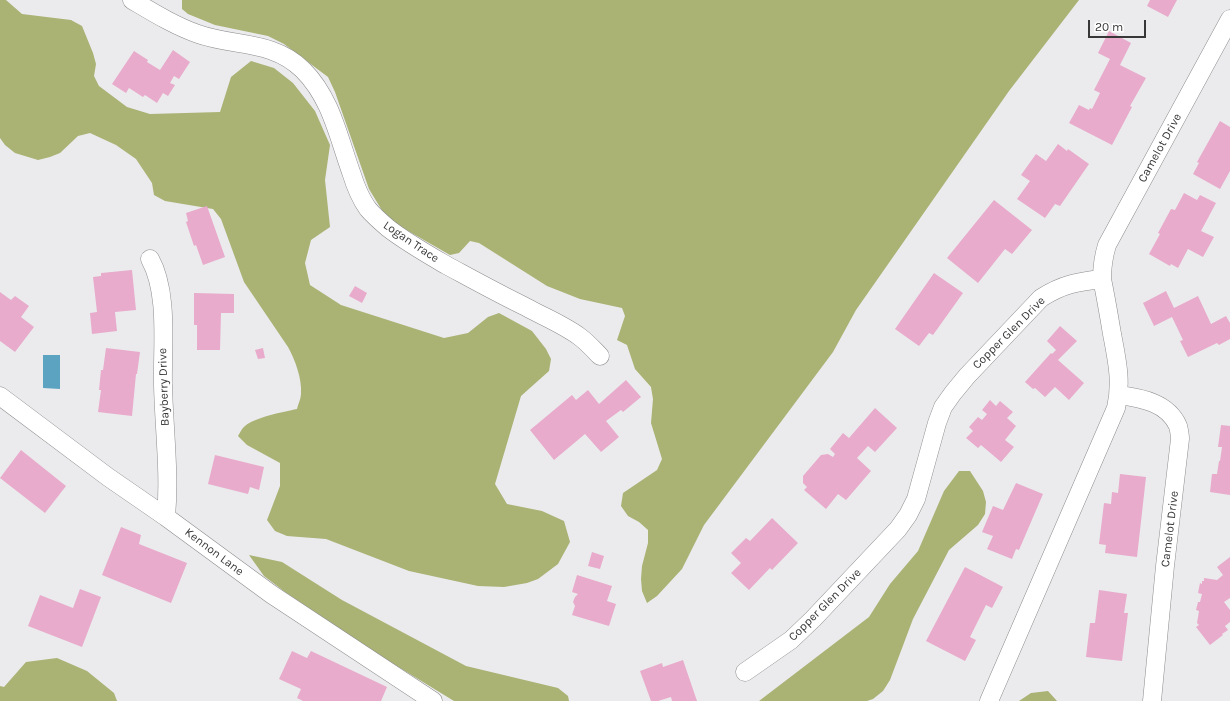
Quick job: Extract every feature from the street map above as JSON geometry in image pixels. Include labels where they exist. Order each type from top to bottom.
[{"type":"street","name":"Logan Trace","points":[[132,0],[170,22],[200,35],[265,48],[292,60],[311,79],[321,93],[336,125],[347,162],[359,194],[368,208],[389,229],[429,255],[480,284],[579,336],[600,356]]},
{"type":"street","name":"Camelot Drive","points":[[1102,279],[1103,259],[1107,245],[1230,19]]},
{"type":"street","name":"Bayberry Drive","points":[[150,259],[156,268],[159,279],[163,325],[162,385],[168,482],[166,517]]},
{"type":"street","points":[[989,701],[1116,408],[1120,379],[1102,279]]},
{"type":"street","name":"Copper Glen Drive","points":[[745,672],[791,640],[813,619],[898,529],[908,515],[916,499],[937,422],[943,408],[967,376],[1041,298],[1064,286],[1102,279]]},
{"type":"street","name":"Camelot Drive","points":[[1119,395],[1142,399],[1161,406],[1171,416],[1178,427],[1180,439],[1165,566],[1152,701]]},
{"type":"street","name":"Kennon Lane","points":[[0,396],[108,477],[166,517],[271,594],[432,701]]},
{"type":"green space","points":[[0,0],[6,0],[22,14],[71,20],[82,26],[93,53],[96,64],[94,76],[99,86],[127,107],[150,114],[220,112],[231,77],[251,61],[274,68],[293,83],[315,111],[330,145],[325,180],[330,227],[311,240],[305,263],[310,285],[341,305],[444,338],[468,333],[488,317],[499,313],[532,331],[546,349],[551,359],[549,371],[521,396],[495,484],[507,504],[542,511],[564,521],[570,542],[558,564],[538,579],[527,583],[504,587],[478,586],[409,571],[326,539],[287,536],[275,531],[267,520],[280,486],[280,463],[247,445],[238,436],[244,427],[256,420],[270,415],[297,409],[301,396],[301,388],[295,363],[288,347],[244,282],[221,219],[213,209],[165,201],[154,195],[152,183],[136,159],[116,145],[90,133],[78,136],[60,153],[38,160],[15,153],[5,145],[0,138]]},
{"type":"green space","points":[[182,0],[1079,0],[1009,91],[856,310],[833,352],[704,525],[682,569],[657,596],[647,603],[642,591],[641,579],[642,566],[648,543],[648,530],[639,522],[628,516],[621,506],[623,493],[657,470],[662,459],[651,423],[653,399],[651,387],[635,369],[627,345],[617,340],[625,316],[622,308],[580,299],[547,286],[479,243],[470,241],[459,253],[450,255],[396,224],[383,212],[369,189],[335,92],[328,77],[284,44],[268,36],[215,25],[188,14],[182,9]]},
{"type":"green space","points":[[959,471],[970,471],[983,491],[986,502],[985,514],[978,525],[949,550],[913,619],[890,680],[883,691],[873,699],[867,701],[759,701],[869,617],[890,584],[918,551],[944,491]]},
{"type":"green space","points":[[249,555],[282,562],[342,600],[466,666],[558,688],[568,696],[569,701],[454,701],[382,657],[285,592],[264,576]]},
{"type":"green space","points":[[57,658],[87,671],[114,693],[117,701],[0,701],[0,686],[4,687],[26,662]]},
{"type":"green space","points":[[1048,691],[1057,701],[1019,701],[1031,693]]},
{"type":"water","points":[[43,355],[60,355],[60,389],[43,388]]},
{"type":"building","points":[[1150,0],[1177,0],[1168,17],[1147,6]]},
{"type":"building","points":[[1109,31],[1131,43],[1120,65],[1146,78],[1130,106],[1132,107],[1112,145],[1069,123],[1079,105],[1089,110],[1090,108],[1092,109],[1100,93],[1094,90],[1110,59],[1098,53]]},
{"type":"building","points":[[173,50],[190,62],[179,79],[174,76],[170,83],[175,85],[168,96],[163,93],[157,103],[145,95],[143,97],[129,88],[126,93],[112,84],[134,51],[148,60],[147,62],[160,70]]},
{"type":"building","points":[[1220,121],[1230,127],[1230,171],[1220,189],[1193,174],[1199,163],[1197,162]]},
{"type":"building","points":[[1058,144],[1067,151],[1068,149],[1089,164],[1060,206],[1055,204],[1045,218],[1017,199],[1030,181],[1021,175],[1036,154],[1046,161]]},
{"type":"building","points":[[1184,193],[1197,200],[1200,195],[1216,203],[1201,231],[1214,237],[1203,257],[1188,249],[1178,268],[1171,264],[1170,266],[1149,254],[1171,209],[1175,210]]},
{"type":"building","points":[[994,200],[1032,230],[1012,254],[1005,249],[978,283],[947,258]]},
{"type":"building","points":[[207,206],[225,257],[203,265],[196,245],[194,246],[186,222],[188,221],[186,213]]},
{"type":"building","points":[[132,270],[136,310],[115,312],[117,331],[92,334],[90,313],[97,312],[93,277],[101,276],[101,273]]},
{"type":"building","points":[[934,273],[963,293],[933,335],[929,333],[919,346],[895,329]]},
{"type":"building","points":[[355,286],[367,293],[362,303],[349,296]]},
{"type":"building","points":[[1166,291],[1174,308],[1198,296],[1211,324],[1226,316],[1230,323],[1230,339],[1219,345],[1217,343],[1188,357],[1180,341],[1183,340],[1172,317],[1154,326],[1143,303]]},
{"type":"building","points":[[0,292],[11,300],[15,296],[29,306],[21,317],[34,327],[15,352],[0,341]]},
{"type":"building","points":[[194,293],[234,294],[234,313],[221,313],[220,350],[197,350],[197,325],[194,325]]},
{"type":"building","points":[[1060,326],[1077,341],[1058,360],[1084,383],[1069,400],[1055,387],[1045,397],[1025,382],[1051,353],[1052,354],[1056,350],[1047,341]]},
{"type":"building","points":[[106,348],[140,352],[136,374],[132,416],[98,412],[101,390],[99,390],[101,370],[103,370]]},
{"type":"building","points":[[263,348],[265,358],[258,359],[255,350]]},
{"type":"building","points":[[626,380],[641,397],[623,412],[621,410],[606,421],[619,437],[601,452],[585,434],[554,460],[530,430],[572,395],[576,400],[588,390],[599,404]]},
{"type":"building","points":[[990,400],[996,406],[1000,401],[1013,412],[1007,418],[1016,426],[1005,440],[1014,447],[1001,462],[981,445],[978,448],[966,438],[973,431],[969,427],[978,417],[982,420],[987,414],[982,410]]},
{"type":"building","points":[[875,408],[897,428],[875,452],[868,446],[857,458],[871,471],[846,500],[838,494],[826,509],[804,490],[807,487],[803,483],[803,476],[821,455],[828,454],[833,457],[835,454],[830,449],[843,433],[849,438]]},
{"type":"building","points":[[1221,425],[1230,426],[1230,495],[1210,492],[1212,474],[1217,474],[1220,461],[1222,447],[1218,447]]},
{"type":"building","points":[[21,450],[66,486],[45,513],[0,478]]},
{"type":"building","points":[[215,455],[264,467],[259,490],[250,487],[248,494],[208,484]]},
{"type":"building","points":[[1120,474],[1146,477],[1137,557],[1105,553],[1106,545],[1099,544],[1104,503],[1111,504],[1112,492],[1118,493]]},
{"type":"building","points":[[1016,483],[1043,494],[1019,550],[1016,549],[1012,559],[987,549],[993,536],[982,532],[993,506],[1003,510]]},
{"type":"building","points":[[772,518],[798,543],[772,570],[770,568],[749,590],[731,573],[741,563],[731,553],[746,538],[750,541]]},
{"type":"building","points":[[121,527],[141,535],[139,544],[187,563],[171,603],[102,575]]},
{"type":"building","points":[[592,552],[604,556],[600,569],[588,566]]},
{"type":"building","points":[[1230,557],[1230,598],[1224,602],[1230,610],[1230,622],[1225,626],[1228,630],[1210,645],[1196,627],[1199,625],[1197,623],[1199,611],[1196,610],[1202,594],[1198,593],[1200,583],[1202,584],[1204,578],[1217,580],[1223,575],[1217,567]]},
{"type":"building","points":[[965,567],[1003,587],[992,608],[986,605],[970,637],[976,640],[965,661],[926,641]]},
{"type":"building","points":[[577,575],[612,586],[607,601],[616,604],[609,626],[572,615],[575,606],[573,602],[578,594],[572,592]]},
{"type":"building","points":[[80,589],[101,597],[82,647],[28,626],[40,595],[73,608]]},
{"type":"building","points":[[1099,590],[1127,594],[1124,613],[1128,613],[1122,661],[1086,657],[1090,623],[1095,623]]},
{"type":"building","points":[[292,651],[307,658],[311,651],[387,687],[381,701],[303,701],[297,698],[301,689],[279,679]]},
{"type":"building","points":[[683,660],[697,701],[672,701],[671,697],[658,701],[651,701],[640,671],[662,663],[663,667]]}]
